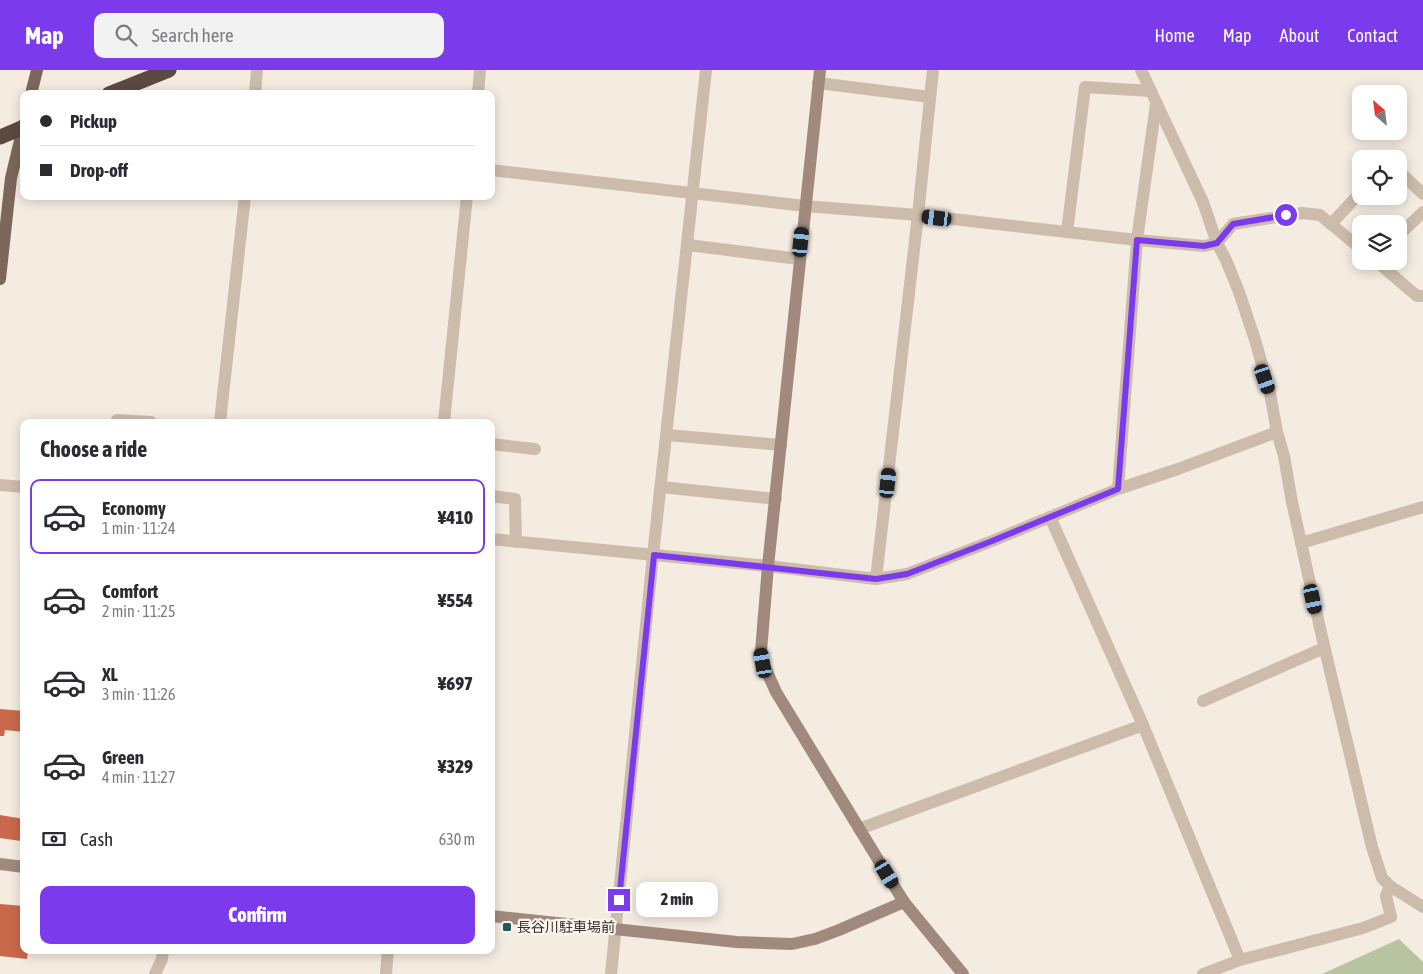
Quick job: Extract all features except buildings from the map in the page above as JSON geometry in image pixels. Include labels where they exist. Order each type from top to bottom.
[{"type":"highway","points":[[119,90],[169,70]]},
{"type":"highway","points":[[0,137],[20,127]]},
{"type":"main road","points":[[32,90],[37,70]]},
{"type":"main road","points":[[0,279],[12,173],[20,139]]},
{"type":"street","points":[[255,90],[257,70]]},
{"type":"street","points":[[478,90],[480,70]]},
{"type":"street","points":[[611,974],[706,70]]},
{"type":"street","points":[[876,579],[933,70]]},
{"type":"street","points":[[1141,70],[1203,202],[1217,243],[1239,292],[1256,343],[1270,393],[1324,648],[1372,847],[1382,878],[1390,886],[1423,907]]},
{"type":"street","points":[[930,97],[819,76],[761,634],[761,650],[763,663],[776,692],[904,902],[963,974]]},
{"type":"street","points":[[1067,232],[1085,87],[1151,91]]},
{"type":"street","points":[[1118,489],[1137,240],[1156,104]]},
{"type":"street","points":[[495,170],[805,206],[918,215],[1204,246],[1217,243],[1233,224],[1302,213],[1320,216],[1352,242]]},
{"type":"street","points":[[1407,178],[1423,194]]},
{"type":"street","points":[[220,419],[245,200]]},
{"type":"street","points":[[444,419],[467,200]]},
{"type":"street","points":[[1331,224],[1352,202]]},
{"type":"street","points":[[1407,227],[1423,212]]},
{"type":"street","points":[[688,244],[799,259]]},
{"type":"street","points":[[1388,270],[1421,294]]},
{"type":"street","points":[[495,539],[768,566],[876,579],[907,574],[1118,489],[1277,432]]},
{"type":"street","points":[[667,435],[781,445]]},
{"type":"street","points":[[495,444],[535,448]]},
{"type":"street","points":[[0,485],[20,487]]},
{"type":"street","points":[[661,487],[776,499]]},
{"type":"street","points":[[495,496],[515,499],[516,542]]},
{"type":"street","points":[[1301,543],[1423,507]]},
{"type":"street","points":[[1050,517],[1143,725],[1240,960]]},
{"type":"street","points":[[1203,701],[1324,648]]},
{"type":"street","points":[[859,828],[1143,725]]},
{"type":"street","points":[[0,864],[20,867]]},
{"type":"street","points":[[1203,974],[1240,960],[1363,928],[1391,917],[1386,896],[1390,886]]},
{"type":"street","points":[[495,916],[736,942],[792,944],[815,939],[839,930],[904,902]]},
{"type":"street","points":[[155,974],[163,954]]},
{"type":"street","points":[[386,974],[388,954]]},
{"type":"green space","points":[[1399,939],[1423,962],[1423,974],[1322,974]]},
{"type":"place","name":"長谷川駐車場前","points":[[507,927]]},
{"type":"route","points":[[619,900],[654,555],[876,579],[907,574],[1118,489],[1137,240],[1204,246],[1217,243],[1233,224],[1286,215]]}]
